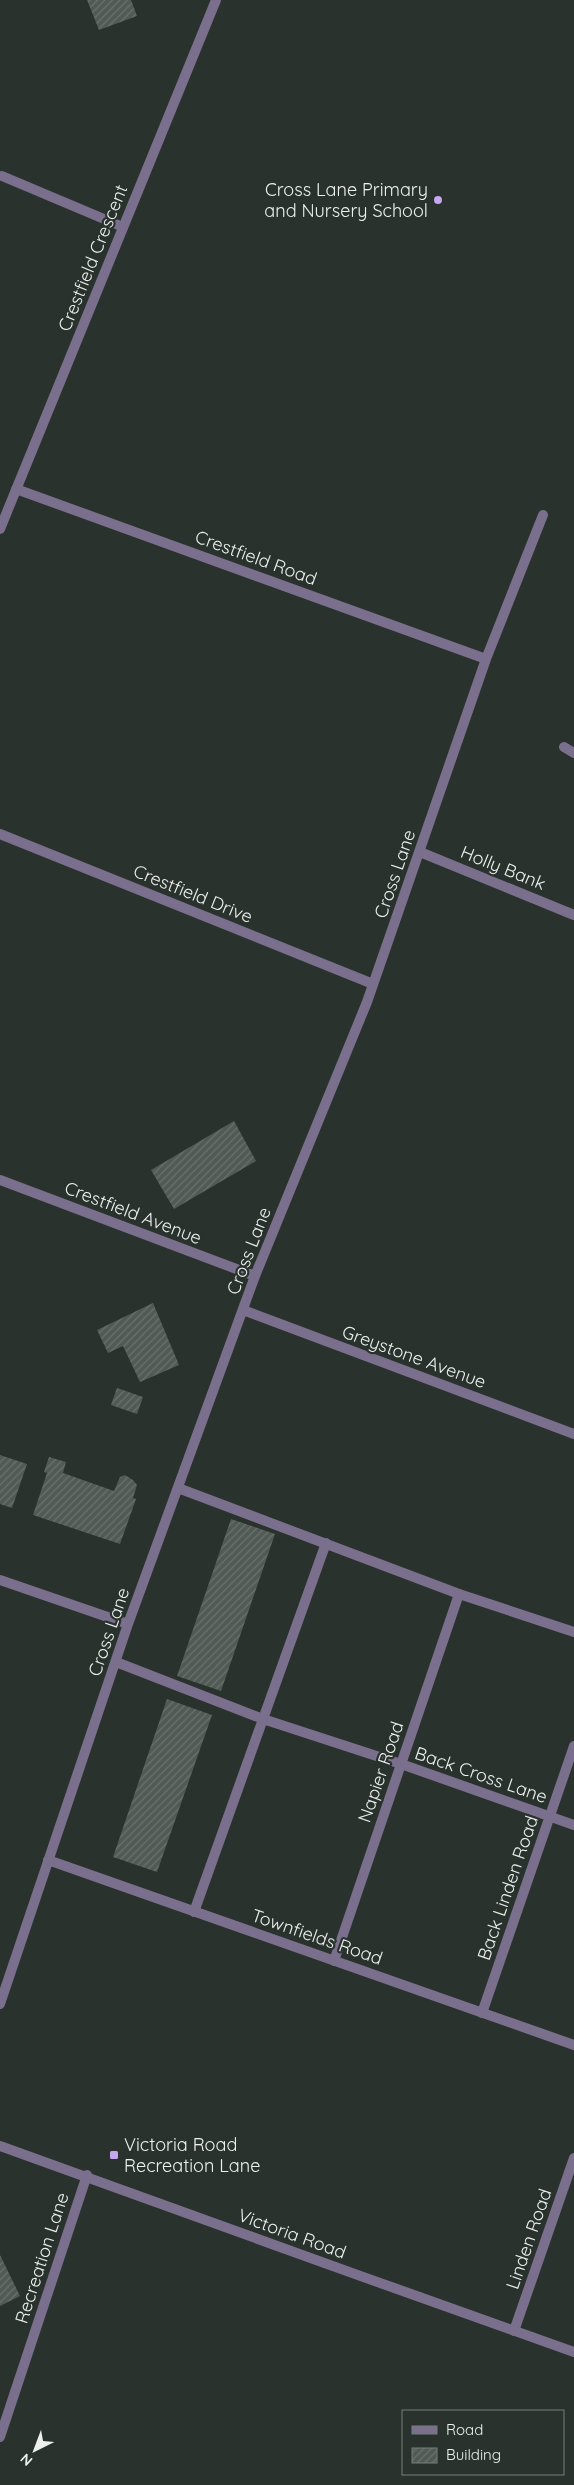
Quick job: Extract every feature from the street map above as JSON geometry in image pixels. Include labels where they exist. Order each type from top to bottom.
[{"type":"street","name":"Crestfield Crescent","points":[[0,529],[216,0]]},
{"type":"street","points":[[2,176],[123,227]]},
{"type":"street","name":"Crestfield Road","points":[[16,489],[486,659]]},
{"type":"street","name":"Cross Lane","points":[[0,2004],[128,1624],[255,1276],[373,984],[486,659],[543,515]]},
{"type":"street","points":[[564,746],[574,753]]},
{"type":"street","name":"Crestfield Drive","points":[[0,834],[373,984]]},
{"type":"street","name":"Holly Bank","points":[[420,852],[574,915]]},
{"type":"street","name":"Crestfield Avenue","points":[[0,1180],[255,1276]]},
{"type":"street","name":"Greystone Avenue","points":[[243,1310],[574,1434]]},
{"type":"street","points":[[178,1488],[459,1594],[574,1632]]},
{"type":"street","points":[[194,1912],[326,1543]]},
{"type":"street","points":[[0,1580],[128,1624]]},
{"type":"street","name":"Napier Road","points":[[334,1961],[459,1594]]},
{"type":"street","name":"Back Cross Lane","points":[[116,1662],[263,1719],[401,1764],[574,1825]]},
{"type":"street","name":"Back Linden Road","points":[[482,2013],[574,1746]]},
{"type":"street","name":"Townfields Road","points":[[48,1860],[574,2046]]},
{"type":"street","name":"Victoria Road","points":[[0,2146],[87,2175],[395,2290],[574,2352]]},
{"type":"street","name":"Linden Road","points":[[514,2331],[574,2158]]},
{"type":"street","name":"Recreation Lane","points":[[0,2437],[87,2175]]},
{"type":"building","points":[[87,0],[131,0],[137,16],[99,30]]},
{"type":"building","points":[[234,1121],[256,1161],[174,1209],[151,1170]]},
{"type":"building","points":[[153,1303],[179,1365],[140,1382],[123,1346],[108,1353],[97,1330]]},
{"type":"building","points":[[117,1388],[143,1397],[137,1414],[111,1405]]},
{"type":"building","points":[[0,1455],[27,1464],[12,1508],[0,1504]]},
{"type":"building","points":[[49,1457],[66,1462],[63,1473],[114,1491],[120,1477],[125,1475],[133,1480],[137,1485],[133,1498],[136,1499],[120,1544],[33,1515],[47,1473],[44,1472]]},
{"type":"building","points":[[231,1519],[275,1534],[221,1691],[177,1676]]},
{"type":"building","points":[[167,1699],[212,1715],[157,1872],[113,1857]]},
{"type":"building","points":[[0,2255],[20,2296],[0,2306]]},
{"type":"place","name":"Cross Lane Primary and Nursery School","points":[[438,200]]},
{"type":"place","name":"Victoria Road Recreation Lane","points":[[114,2155]]}]
